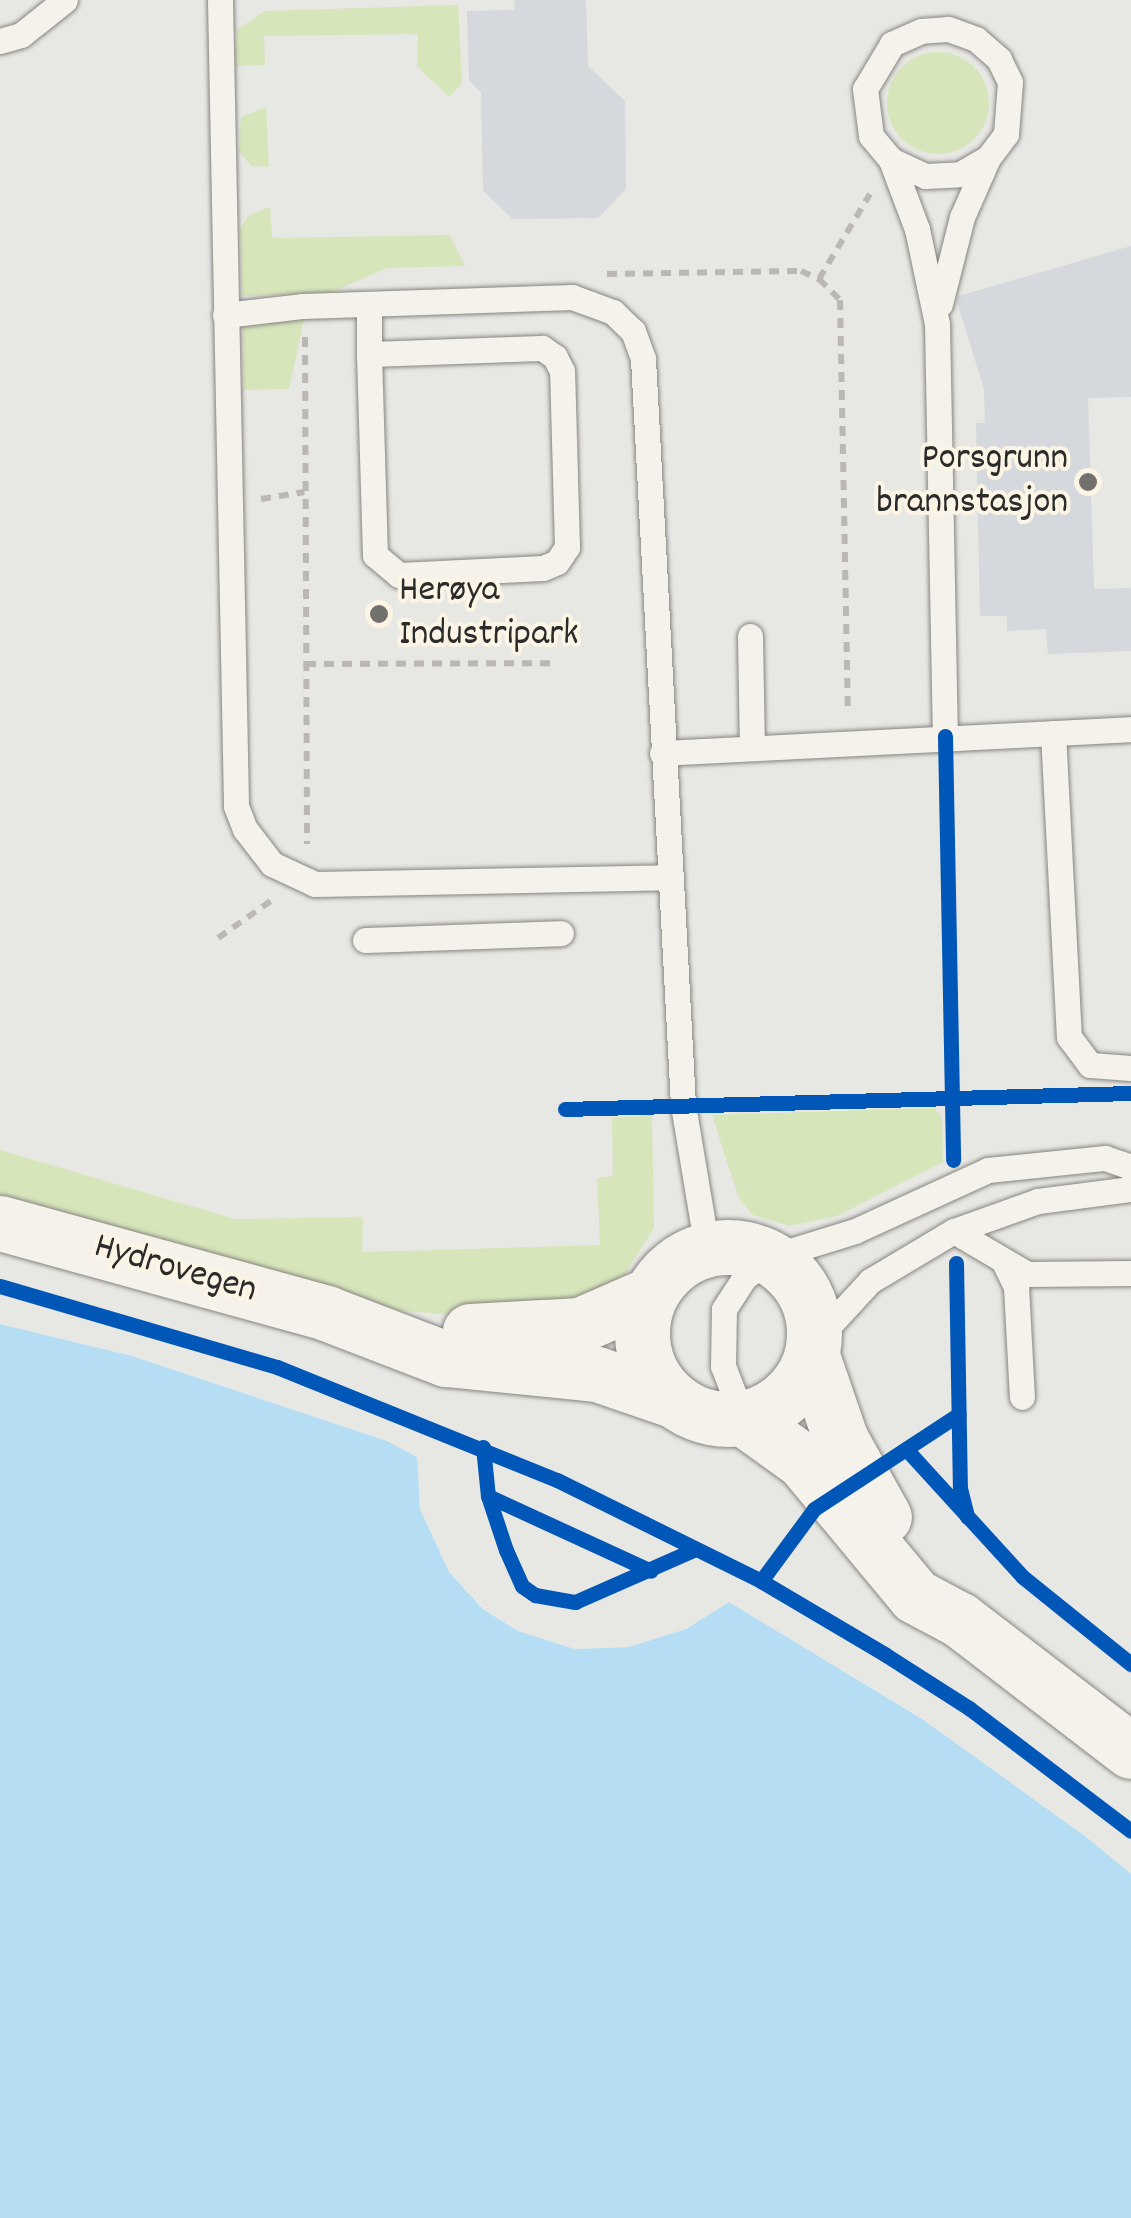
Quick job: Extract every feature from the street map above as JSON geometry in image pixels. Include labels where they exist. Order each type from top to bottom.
[{"type":"street","name":"Hydrovegen","points":[[0,1222],[350,1321],[446,1358],[597,1374],[718,1420],[743,1418]]},
{"type":"street","points":[[707,1249],[740,1247],[771,1258],[796,1279],[811,1309],[813,1349],[858,1478],[960,1620]]},
{"type":"street","name":"Hydrovegen","points":[[350,1321],[544,1331],[609,1316],[650,1295],[664,1274],[707,1249]]},
{"type":"street","points":[[650,1295],[643,1352],[654,1379],[673,1400]]},
{"type":"street","points":[[813,1349],[786,1397],[743,1418],[802,1461],[915,1596],[960,1620],[1131,1752]]},
{"type":"lane","points":[[0,41],[21,34],[65,0]]},
{"type":"lane","points":[[220,0],[236,806],[258,850],[293,876],[363,885],[669,877]]},
{"type":"lane","points":[[937,324],[953,246],[988,158],[1006,134],[1010,82],[999,59],[976,38],[948,29],[921,30],[892,44],[877,61],[864,113],[871,136],[891,160],[917,229],[937,324],[945,736]]},
{"type":"lane","points":[[891,160],[942,177],[988,158]]},
{"type":"lane","points":[[225,315],[303,306],[572,297],[613,312],[632,331],[644,359],[662,753],[685,1123],[707,1249]]},
{"type":"lane","points":[[368,304],[369,354],[375,555],[398,575],[542,568],[557,562],[567,548],[562,371],[555,357],[542,348],[369,354]]},
{"type":"lane","points":[[750,636],[752,746]]},
{"type":"lane","points":[[662,753],[1131,729]]},
{"type":"lane","points":[[1053,733],[1069,1037],[1090,1065],[1131,1068]]},
{"type":"lane","points":[[365,940],[561,933]]},
{"type":"lane","points":[[743,1418],[723,1366],[724,1310],[744,1278],[771,1258],[856,1232],[988,1170],[1106,1158],[1131,1167]]},
{"type":"lane","points":[[813,1349],[870,1281],[954,1231],[1038,1201],[1131,1189]]},
{"type":"lane","points":[[954,1231],[1004,1262],[1044,1277],[1131,1273]]},
{"type":"lane","points":[[1004,1262],[1016,1287],[1022,1396]]},
{"type":"path","points":[[819,279],[891,160]]},
{"type":"path","points":[[218,938],[264,910],[293,876],[307,849],[303,306]]},
{"type":"path","points":[[229,503],[304,492]]},
{"type":"path","points":[[306,664],[554,664]]},
{"type":"shaded area","name":"Herøya Industripark","points":[[0,0],[1131,0],[1131,1874],[922,1719],[729,1602],[686,1629],[629,1647],[575,1649],[518,1631],[484,1609],[449,1572],[420,1509],[416,1457],[387,1441],[132,1356],[0,1324]]},
{"type":"green space","points":[[458,5],[462,83],[449,97],[417,66],[418,34],[264,36],[265,65],[235,66],[237,30],[265,11]]},
{"type":"green space","points":[[938,52],[967,60],[981,74],[989,103],[981,132],[967,146],[938,154],[909,146],[895,132],[887,103],[895,74],[909,60]]},
{"type":"green space","points":[[266,107],[269,167],[251,166],[239,151],[241,117]]},
{"type":"green space","points":[[270,207],[272,238],[450,235],[465,266],[387,268],[330,293],[242,296],[240,229],[248,216]]},
{"type":"green space","points":[[242,312],[304,319],[289,389],[244,390]]},
{"type":"green space","points":[[934,1108],[942,1117],[943,1162],[837,1216],[789,1226],[753,1215],[739,1199],[712,1115]]},
{"type":"green space","points":[[652,1115],[654,1228],[620,1282],[598,1299],[481,1318],[398,1310],[0,1201],[0,1150],[235,1219],[363,1217],[362,1252],[600,1245],[597,1178],[613,1176],[612,1118]]},
{"type":"water","points":[[0,1324],[132,1356],[387,1441],[417,1457],[420,1509],[449,1572],[483,1609],[518,1631],[575,1649],[629,1647],[686,1629],[729,1602],[922,1719],[1086,1837],[1131,1874],[1131,2218],[0,2218]]},
{"type":"building","points":[[514,0],[586,0],[588,66],[625,101],[626,189],[598,218],[513,219],[483,191],[481,93],[469,80],[467,11],[515,10]]},
{"type":"building","points":[[1131,246],[1131,397],[1088,398],[1094,589],[1131,588],[1131,651],[1048,654],[1046,629],[1007,631],[1007,616],[980,616],[976,423],[985,423],[984,389],[957,302],[959,296]]},
{"type":"cycle path","points":[[945,736],[953,1160]]},
{"type":"cycle path","points":[[565,1109],[1131,1093]]},
{"type":"cycle path","points":[[956,1263],[960,1488],[967,1517]]},
{"type":"cycle path","points":[[0,1286],[277,1367],[557,1480],[761,1581],[886,1655],[969,1708],[1131,1831]]},
{"type":"cycle path","points":[[761,1581],[814,1509],[959,1414]]},
{"type":"cycle path","points":[[483,1447],[488,1496],[506,1550],[522,1586],[535,1595],[575,1602],[696,1549]]},
{"type":"cycle path","points":[[906,1449],[1023,1577],[1131,1664]]},
{"type":"cycle path","points":[[488,1496],[651,1571]]},
{"type":"place","name":"Porsgrunn brannstasjon","points":[[1088,482]]},
{"type":"place","name":"Herøya Industripark","points":[[379,614]]}]
